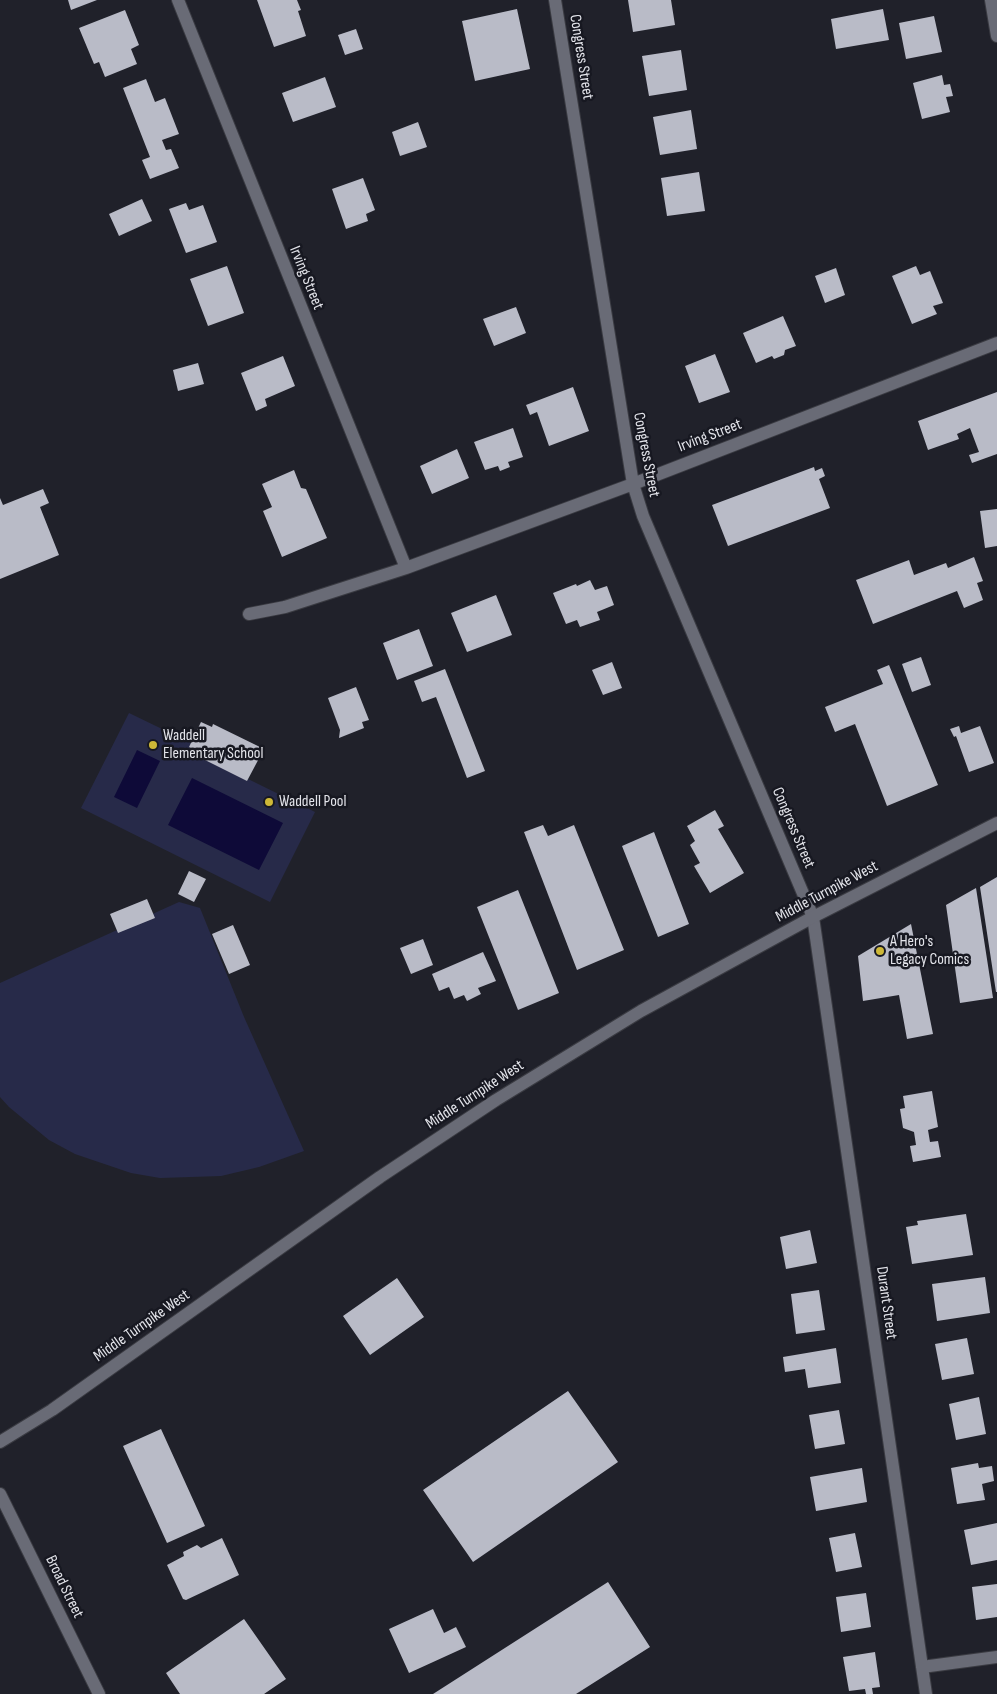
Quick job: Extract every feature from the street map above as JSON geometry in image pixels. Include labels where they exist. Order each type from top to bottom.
[{"type":"street","name":"Irving Street","points":[[178,0],[406,568]]},
{"type":"street","name":"Congress Street","points":[[556,0],[633,484],[643,516],[813,917]]},
{"type":"street","points":[[992,0],[997,36]]},
{"type":"street","name":"Irving Street","points":[[249,614],[285,607],[406,568],[633,484],[997,343]]},
{"type":"street","name":"Middle Turnpike West","points":[[0,1442],[52,1410],[380,1177],[496,1100],[641,1011],[813,917],[997,823]]},
{"type":"street","name":"Durant Street","points":[[813,917],[926,1694]]},
{"type":"street","name":"Broad Street","points":[[0,1494],[99,1694]]},
{"type":"street","points":[[922,1667],[997,1657]]},
{"type":"shaded area","name":"Waddell Pool","points":[[129,713],[191,743],[189,747],[247,781],[248,779],[315,812],[270,902],[81,808]]},
{"type":"shaded area","points":[[137,750],[160,761],[137,808],[114,797]]},
{"type":"shaded area","points":[[192,778],[283,823],[259,870],[168,825]]},
{"type":"shaded area","points":[[179,902],[200,908],[244,1017],[304,1151],[259,1167],[221,1176],[160,1178],[131,1173],[75,1154],[49,1140],[9,1107],[0,1097],[0,983]]},
{"type":"building","points":[[68,0],[97,0],[71,10]]},
{"type":"building","points":[[257,0],[297,0],[301,10],[298,11],[306,36],[274,47]]},
{"type":"building","points":[[628,0],[671,0],[675,25],[633,32]]},
{"type":"building","points":[[517,9],[530,69],[475,81],[462,21]]},
{"type":"building","points":[[883,9],[889,40],[836,49],[831,19]]},
{"type":"building","points":[[125,10],[139,45],[131,49],[137,64],[105,77],[99,62],[94,64],[79,28]]},
{"type":"building","points":[[934,16],[942,52],[906,59],[899,23]]},
{"type":"building","points":[[356,29],[363,49],[345,55],[338,35]]},
{"type":"building","points":[[681,50],[687,90],[649,96],[642,56]]},
{"type":"building","points":[[942,75],[944,85],[950,84],[953,96],[946,97],[950,112],[922,119],[913,83]]},
{"type":"building","points":[[325,77],[336,107],[293,122],[282,93]]},
{"type":"building","points":[[146,79],[155,102],[165,98],[179,134],[162,140],[166,150],[171,149],[179,168],[150,179],[142,160],[150,157],[123,88]]},
{"type":"building","points":[[691,110],[697,149],[660,155],[653,117]]},
{"type":"building","points":[[418,122],[427,147],[400,156],[392,132]]},
{"type":"building","points":[[699,172],[705,211],[667,216],[661,178]]},
{"type":"building","points":[[363,178],[375,210],[366,214],[368,221],[346,229],[332,189]]},
{"type":"building","points":[[142,199],[152,221],[119,236],[109,214]]},
{"type":"building","points":[[186,203],[189,210],[203,205],[217,242],[186,253],[169,209]]},
{"type":"building","points":[[227,266],[244,313],[208,326],[190,279]]},
{"type":"building","points":[[916,266],[920,275],[930,271],[943,303],[933,306],[937,314],[912,324],[892,276]]},
{"type":"building","points":[[836,268],[845,295],[825,303],[815,276]]},
{"type":"building","points":[[516,307],[526,333],[494,346],[483,319]]},
{"type":"building","points":[[783,316],[796,346],[785,350],[784,355],[774,359],[772,356],[756,363],[743,333]]},
{"type":"building","points":[[715,354],[730,392],[699,403],[685,366]]},
{"type":"building","points":[[283,356],[295,386],[265,399],[267,406],[256,411],[241,373]]},
{"type":"building","points":[[198,363],[204,384],[178,391],[173,370]]},
{"type":"building","points":[[573,387],[589,431],[549,446],[537,412],[530,415],[526,405]]},
{"type":"building","points":[[997,392],[997,454],[972,463],[969,455],[979,452],[970,428],[957,434],[959,439],[928,450],[918,421]]},
{"type":"building","points":[[513,428],[523,457],[508,462],[510,467],[500,471],[498,466],[485,470],[474,442]]},
{"type":"building","points":[[457,449],[469,478],[432,494],[420,466]]},
{"type":"building","points":[[814,467],[815,471],[822,468],[825,476],[819,479],[830,508],[728,546],[712,505]]},
{"type":"building","points":[[294,470],[301,488],[306,489],[327,538],[282,557],[263,511],[272,507],[262,484]]},
{"type":"building","points":[[43,489],[49,503],[40,507],[59,555],[0,579],[0,498],[3,505]]},
{"type":"building","points":[[997,509],[997,546],[985,548],[980,511]]},
{"type":"building","points":[[974,557],[983,581],[977,583],[983,600],[964,608],[957,591],[873,624],[856,580],[909,560],[914,575],[946,563],[948,568]]},
{"type":"building","points":[[590,580],[595,590],[607,586],[614,605],[597,612],[600,620],[580,627],[577,620],[566,624],[553,593]]},
{"type":"building","points":[[496,595],[512,635],[467,652],[451,613]]},
{"type":"building","points":[[419,629],[433,666],[397,680],[383,643]]},
{"type":"building","points":[[921,657],[931,685],[912,692],[902,664]]},
{"type":"building","points":[[612,662],[622,688],[603,695],[592,670]]},
{"type":"building","points":[[889,665],[938,785],[887,806],[855,724],[835,732],[825,707],[883,684],[877,670]]},
{"type":"building","points":[[445,669],[485,771],[467,778],[436,697],[422,702],[414,681]]},
{"type":"building","points":[[356,687],[369,720],[362,722],[364,728],[339,738],[340,730],[328,698]]},
{"type":"building","points":[[201,722],[212,727],[213,724],[264,749],[247,781],[197,756],[199,752],[189,747]]},
{"type":"building","points":[[959,726],[961,733],[980,726],[994,763],[969,772],[956,736],[954,737],[950,729]]},
{"type":"building","points":[[715,810],[724,826],[718,829],[744,873],[710,893],[694,866],[700,863],[690,845],[695,841],[687,826]]},
{"type":"building","points":[[543,825],[548,836],[574,825],[624,950],[577,970],[524,832]]},
{"type":"building","points":[[654,832],[689,924],[658,937],[622,846]]},
{"type":"building","points":[[189,871],[206,879],[194,902],[178,894]]},
{"type":"building","points":[[997,877],[997,992],[996,992],[980,887]]},
{"type":"building","points":[[976,888],[993,998],[960,1003],[946,905]]},
{"type":"building","points":[[518,890],[559,993],[518,1010],[477,907]]},
{"type":"building","points":[[147,899],[155,918],[118,933],[110,914]]},
{"type":"building","points":[[911,924],[933,1034],[907,1039],[899,995],[863,1001],[858,956]]},
{"type":"building","points":[[233,925],[250,965],[229,974],[212,934]]},
{"type":"building","points":[[423,939],[433,965],[411,974],[400,948]]},
{"type":"building","points":[[483,952],[496,981],[478,988],[481,994],[467,1001],[464,995],[454,999],[449,987],[439,991],[432,974]]},
{"type":"building","points":[[932,1091],[938,1127],[928,1130],[930,1142],[938,1141],[941,1157],[913,1162],[910,1146],[916,1145],[914,1132],[903,1128],[900,1109],[905,1108],[903,1096]]},
{"type":"building","points":[[966,1214],[973,1255],[912,1264],[906,1227],[918,1225],[917,1221]]},
{"type":"building","points":[[810,1230],[817,1263],[786,1269],[780,1237]]},
{"type":"building","points":[[985,1277],[990,1313],[937,1321],[932,1284]]},
{"type":"building","points":[[397,1278],[424,1317],[370,1355],[343,1316]]},
{"type":"building","points":[[819,1290],[825,1330],[796,1334],[791,1294]]},
{"type":"building","points":[[967,1338],[974,1374],[942,1380],[935,1344]]},
{"type":"building","points":[[836,1348],[841,1383],[808,1388],[805,1369],[785,1372],[783,1357]]},
{"type":"building","points":[[568,1391],[618,1462],[473,1562],[423,1490]]},
{"type":"building","points":[[979,1397],[986,1434],[956,1440],[949,1404]]},
{"type":"building","points":[[839,1410],[845,1444],[815,1449],[809,1415]]},
{"type":"building","points":[[161,1429],[205,1526],[167,1543],[123,1446]]},
{"type":"building","points":[[978,1463],[979,1468],[992,1466],[994,1481],[982,1484],[985,1500],[957,1504],[951,1468]]},
{"type":"building","points":[[862,1468],[867,1502],[816,1511],[810,1477]]},
{"type":"building","points":[[997,1523],[997,1560],[971,1565],[964,1530]]},
{"type":"building","points":[[855,1533],[862,1567],[836,1572],[829,1538]]},
{"type":"building","points":[[222,1538],[239,1575],[186,1600],[183,1599],[167,1565],[184,1556],[183,1552],[197,1545],[201,1548]]},
{"type":"building","points":[[608,1582],[650,1647],[576,1694],[433,1694]]},
{"type":"building","points":[[997,1584],[997,1617],[976,1620],[972,1587]]},
{"type":"building","points":[[866,1593],[871,1627],[841,1632],[836,1597]]},
{"type":"building","points":[[433,1609],[444,1633],[456,1627],[466,1647],[409,1673],[389,1629]]},
{"type":"building","points":[[244,1619],[286,1679],[264,1694],[180,1694],[166,1673]]},
{"type":"building","points":[[875,1652],[880,1687],[872,1688],[873,1694],[866,1694],[865,1689],[849,1691],[843,1657]]},
{"type":"place","name":"Waddell Elementary School","points":[[153,745]]},
{"type":"place","name":"Waddell Pool","points":[[269,802]]},
{"type":"place","name":"A Hero's Legacy Comics","points":[[880,951]]}]
